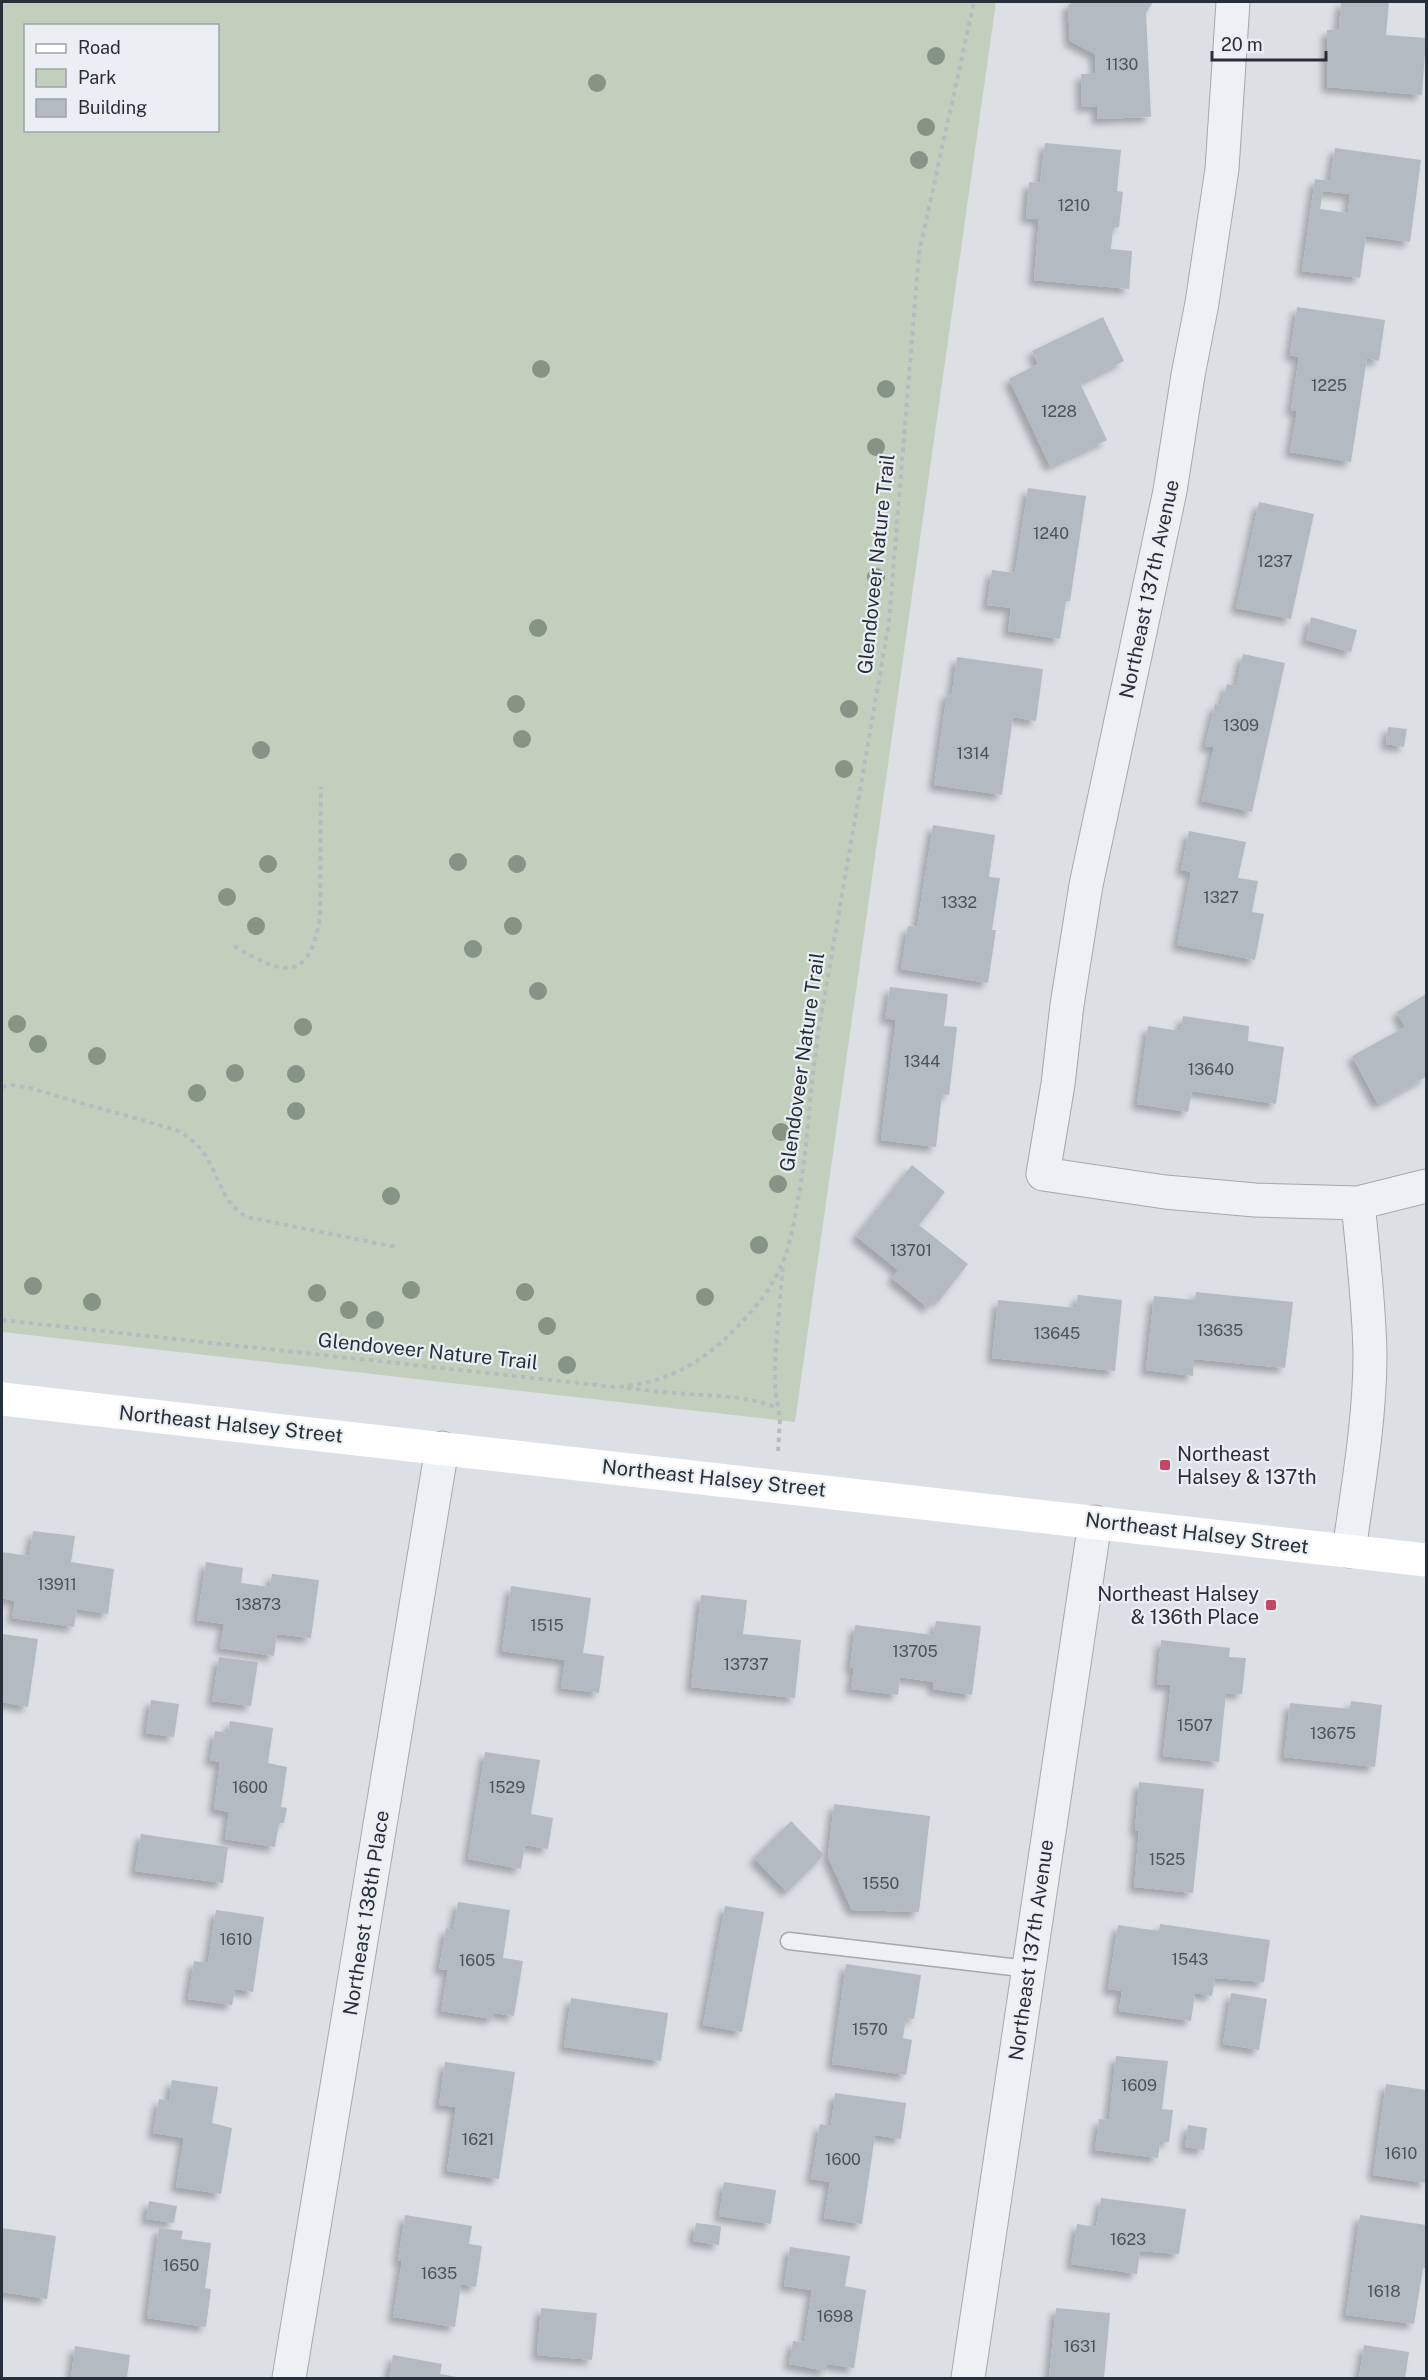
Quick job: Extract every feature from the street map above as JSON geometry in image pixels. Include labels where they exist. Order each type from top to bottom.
[{"type":"main road","name":"Northeast Halsey Street","points":[[2,1399],[1426,1560]]},
{"type":"street","name":"Northeast 137th Avenue","points":[[1233,2],[1222,169],[1202,303],[1170,491],[1086,885],[1043,1173],[1165,1192],[1255,1200],[1358,1203]]},
{"type":"street","points":[[1349,1551],[1367,1427],[1370,1355],[1358,1203],[1426,1186]]},
{"type":"street","name":"Northeast 138th Place","points":[[289,2379],[442,1448]]},
{"type":"street","name":"Northeast 137th Avenue","points":[[968,2379],[1095,1522]]},
{"type":"lane","points":[[789,1941],[1029,1969]]},
{"type":"path","name":"Glendoveer Nature Trail","points":[[2,1320],[615,1387],[642,1385],[661,1379],[695,1362],[732,1332],[762,1297],[784,1260],[805,1162],[812,1072],[889,622],[919,253],[974,2]]},
{"type":"path","points":[[234,946],[263,963],[280,968],[295,967],[305,960],[312,950],[320,916],[321,787]]},
{"type":"path","points":[[2,1087],[10,1085],[26,1087],[176,1130],[189,1136],[208,1157],[229,1202],[237,1212],[247,1217],[396,1247]]},
{"type":"path","points":[[775,1485],[780,1419],[777,1408],[776,1360],[784,1260]]},
{"type":"path","points":[[615,1387],[726,1395],[763,1402],[777,1408]]},
{"type":"green space","points":[[2,2],[996,2],[795,1422],[2,1332]]},
{"type":"building","points":[[1073,2],[1153,2],[1146,13],[1151,117],[1097,119],[1097,106],[1082,107],[1081,74],[1096,73],[1095,54],[1070,41],[1068,5]]},
{"type":"building","points":[[1341,2],[1389,2],[1386,35],[1426,38],[1422,95],[1327,87],[1327,30],[1339,29]]},
{"type":"building","points":[[1045,143],[1121,150],[1117,191],[1123,192],[1119,227],[1113,228],[1111,249],[1132,251],[1129,289],[1034,280],[1039,219],[1026,218],[1029,182],[1040,183]]},
{"type":"building","points":[[1335,148],[1421,160],[1410,242],[1366,236],[1360,278],[1302,271],[1315,179],[1330,181]],"holes":[[[1323,191],[1350,194],[1348,213],[1320,209]]]},
{"type":"building","points":[[1297,307],[1385,320],[1379,361],[1367,358],[1351,462],[1290,452],[1297,411],[1291,410],[1299,357],[1290,355]]},
{"type":"building","points":[[1103,317],[1124,361],[1080,383],[1107,440],[1050,466],[1009,379],[1038,364],[1032,351]]},
{"type":"building","points":[[1028,488],[1086,496],[1070,601],[1066,601],[1060,639],[1008,631],[1011,608],[987,605],[992,570],[1015,573]]},
{"type":"building","points":[[1259,502],[1314,514],[1291,619],[1236,608]]},
{"type":"building","points":[[1311,617],[1357,630],[1351,652],[1306,640]]},
{"type":"building","points":[[1243,654],[1285,663],[1252,812],[1202,801],[1214,747],[1205,746],[1215,704],[1221,705],[1227,684],[1236,686]]},
{"type":"building","points":[[957,657],[1043,669],[1036,721],[1013,717],[1002,795],[934,785],[947,693],[952,693]]},
{"type":"building","points":[[1388,727],[1407,729],[1404,747],[1386,744]]},
{"type":"building","points":[[933,825],[995,835],[989,877],[1000,878],[992,930],[996,930],[988,983],[901,969],[908,926],[917,927]]},
{"type":"building","points":[[1189,831],[1246,842],[1238,878],[1258,881],[1252,912],[1264,914],[1255,960],[1177,945],[1191,872],[1181,870]]},
{"type":"building","points":[[890,987],[948,994],[944,1026],[957,1027],[949,1095],[942,1094],[936,1147],[881,1140],[896,1020],[885,1018]]},
{"type":"building","points":[[1426,994],[1426,1077],[1378,1104],[1352,1056],[1405,1027],[1397,1012]]},
{"type":"building","points":[[1183,1016],[1249,1026],[1248,1041],[1284,1047],[1276,1104],[1192,1091],[1188,1112],[1137,1104],[1148,1026],[1180,1031]]},
{"type":"building","points":[[912,1165],[945,1192],[919,1225],[968,1264],[938,1302],[935,1299],[928,1308],[892,1278],[898,1270],[856,1236]]},
{"type":"building","points":[[1196,1292],[1293,1302],[1285,1368],[1194,1359],[1193,1376],[1146,1370],[1154,1296],[1195,1300]]},
{"type":"building","points":[[1078,1295],[1122,1300],[1115,1371],[992,1358],[998,1300],[1076,1308]]},
{"type":"building","points":[[33,1531],[75,1536],[71,1562],[114,1569],[108,1614],[77,1609],[74,1627],[12,1618],[15,1601],[2,1598],[2,1552],[29,1556]]},
{"type":"building","points":[[206,1562],[243,1568],[241,1583],[270,1587],[272,1574],[319,1580],[311,1638],[277,1634],[274,1656],[220,1648],[224,1624],[197,1620]]},
{"type":"building","points":[[511,1586],[591,1598],[583,1653],[604,1656],[599,1693],[561,1688],[565,1660],[502,1651]]},
{"type":"building","points":[[701,1595],[747,1600],[743,1634],[801,1640],[795,1698],[691,1687]]},
{"type":"building","points":[[936,1621],[981,1626],[972,1695],[933,1689],[933,1682],[900,1677],[898,1695],[851,1689],[854,1668],[850,1668],[855,1625],[933,1635]]},
{"type":"building","points":[[2,1634],[38,1639],[28,1707],[2,1702]]},
{"type":"building","points":[[1161,1640],[1230,1648],[1229,1657],[1246,1658],[1242,1694],[1226,1693],[1219,1762],[1163,1756],[1171,1685],[1157,1685]]},
{"type":"building","points":[[219,1657],[258,1662],[251,1706],[212,1701]]},
{"type":"building","points":[[151,1700],[179,1704],[174,1737],[146,1733]]},
{"type":"building","points":[[1351,1701],[1382,1705],[1375,1767],[1284,1757],[1290,1703],[1350,1709]]},
{"type":"building","points":[[230,1721],[273,1728],[268,1763],[287,1767],[281,1807],[287,1808],[284,1823],[279,1823],[275,1847],[225,1839],[229,1812],[214,1809],[220,1762],[210,1760],[215,1731],[228,1733]]},
{"type":"building","points":[[485,1752],[540,1760],[531,1814],[553,1818],[548,1849],[525,1845],[521,1869],[468,1859]]},
{"type":"building","points":[[1139,1782],[1204,1789],[1193,1893],[1134,1887],[1139,1831],[1135,1830]]},
{"type":"building","points":[[834,1804],[930,1816],[919,1912],[852,1910],[828,1857]]},
{"type":"building","points":[[791,1821],[824,1855],[787,1892],[754,1858]]},
{"type":"building","points":[[141,1834],[228,1847],[223,1883],[135,1871]]},
{"type":"building","points":[[458,1902],[510,1910],[503,1958],[523,1961],[514,2016],[494,2013],[493,2019],[441,2011],[448,1970],[439,1969],[446,1928],[453,1930]]},
{"type":"building","points":[[725,1906],[764,1912],[742,2032],[703,2025]]},
{"type":"building","points":[[216,1910],[264,1917],[253,1992],[235,1989],[232,2005],[188,1999],[194,1961],[208,1963]]},
{"type":"building","points":[[1160,1924],[1270,1940],[1264,1982],[1215,1978],[1212,1996],[1195,1993],[1191,2021],[1119,2011],[1122,1991],[1108,1989],[1118,1925],[1159,1931]]},
{"type":"building","points":[[846,1964],[921,1975],[914,2019],[906,2018],[903,2038],[912,2040],[906,2075],[832,2064]]},
{"type":"building","points":[[1231,1993],[1267,1999],[1259,2050],[1223,2044]]},
{"type":"building","points":[[571,1998],[668,2013],[661,2061],[564,2047]]},
{"type":"building","points":[[1116,2056],[1168,2061],[1162,2109],[1173,2110],[1169,2142],[1160,2142],[1158,2158],[1095,2150],[1099,2119],[1109,2120]]},
{"type":"building","points":[[445,2062],[515,2072],[499,2179],[447,2171],[456,2107],[439,2105]]},
{"type":"building","points":[[172,2080],[218,2087],[212,2123],[232,2128],[221,2194],[176,2187],[184,2138],[153,2133],[159,2099],[169,2101]]},
{"type":"building","points":[[1386,2084],[1426,2090],[1426,2183],[1373,2175]]},
{"type":"building","points":[[835,2093],[906,2103],[901,2139],[875,2135],[862,2224],[824,2218],[830,2182],[811,2179],[820,2124],[831,2126]]},
{"type":"building","points":[[1188,2125],[1207,2128],[1204,2150],[1185,2147]]},
{"type":"building","points":[[724,2182],[776,2190],[771,2224],[719,2216]]},
{"type":"building","points":[[1101,2198],[1186,2209],[1179,2254],[1140,2251],[1137,2274],[1071,2264],[1077,2224],[1096,2227]]},
{"type":"building","points":[[149,2201],[177,2206],[174,2223],[146,2219]]},
{"type":"building","points":[[405,2215],[472,2226],[469,2244],[482,2246],[476,2287],[461,2284],[455,2327],[393,2317],[402,2261],[398,2260]]},
{"type":"building","points":[[1360,2215],[1426,2225],[1426,2268],[1423,2268],[1414,2324],[1346,2315]]},
{"type":"building","points":[[696,2223],[721,2226],[719,2245],[693,2241]]},
{"type":"building","points":[[2,2228],[56,2236],[47,2299],[2,2292]]},
{"type":"building","points":[[159,2228],[183,2231],[181,2239],[211,2243],[205,2288],[211,2289],[206,2327],[147,2318]]},
{"type":"building","points":[[790,2247],[850,2256],[845,2286],[866,2290],[854,2368],[827,2364],[826,2371],[789,2364],[793,2341],[804,2342],[812,2290],[784,2286]]},
{"type":"building","points":[[541,2308],[597,2313],[592,2360],[537,2355]]},
{"type":"building","points":[[1056,2308],[1110,2313],[1104,2378],[1049,2378]]},
{"type":"building","points":[[1364,2345],[1409,2352],[1405,2378],[1359,2378]]},
{"type":"building","points":[[75,2346],[130,2355],[127,2378],[71,2378]]},
{"type":"building","points":[[393,2355],[442,2364],[440,2374],[462,2378],[389,2378]]},
{"type":"place","name":"Northeast Halsey & 137th","points":[[1165,1465]]},
{"type":"place","name":"Northeast Halsey & 136th Place","points":[[1271,1605]]}]
